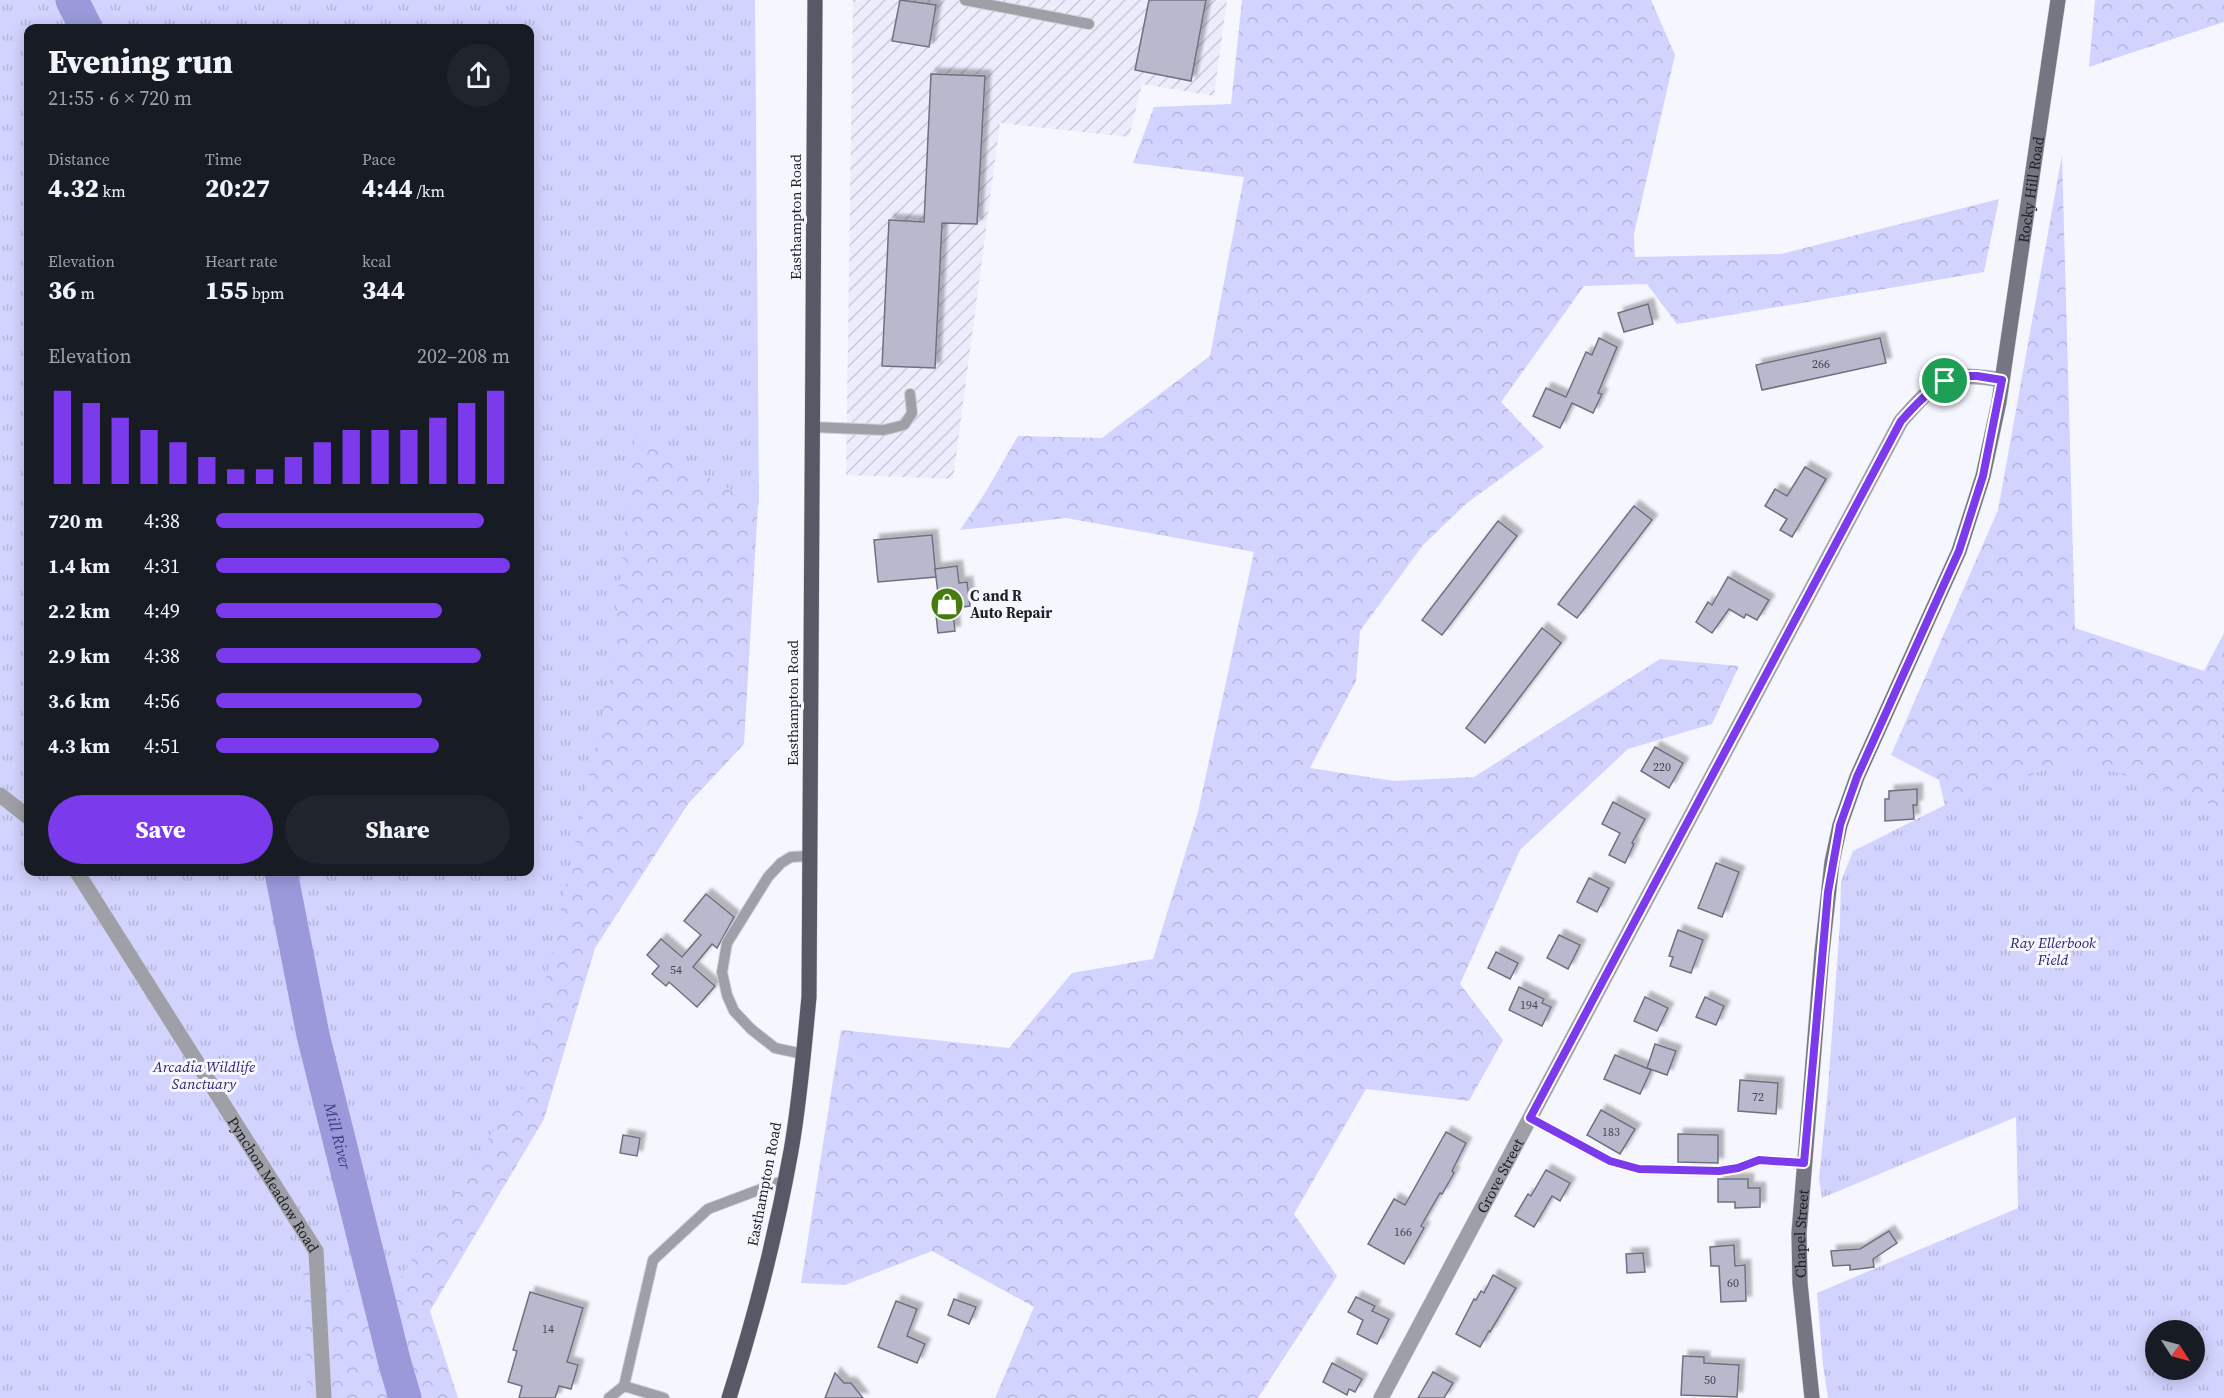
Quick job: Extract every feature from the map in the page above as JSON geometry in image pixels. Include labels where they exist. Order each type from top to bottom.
[{"type":"main road","name":"Easthampton Road","points":[[729,1398],[758,1304],[785,1180],[801,1084],[809,997],[815,0]]},
{"type":"main road","name":"Rocky Hill Road","points":[[2002,380],[2058,0]]},
{"type":"main road","name":"Chapel Street","points":[[1812,1398],[1800,1283],[1799,1233],[1828,892],[1840,825],[1857,777],[1933,610],[1969,522],[1983,476],[2002,380]]},
{"type":"street","name":"Grove Street","points":[[1381,1398],[1901,421],[1925,394],[1945,381],[1960,376],[2002,380]]},
{"type":"street","points":[[0,795],[24,814]]},
{"type":"street","name":"Pynchon Meadow Road","points":[[80,876],[316,1251],[324,1398]]},
{"type":"lane","points":[[965,0],[1089,24]]},
{"type":"lane","points":[[812,427],[884,430],[904,425],[912,413],[910,394]]},
{"type":"lane","points":[[803,1054],[776,1048],[751,1029],[734,1011],[727,995],[722,972],[727,943],[768,877],[781,863],[791,857],[810,856]]},
{"type":"lane","points":[[1530,1118],[1610,1161],[1639,1169],[1719,1171],[1738,1168],[1759,1160],[1804,1163]]},
{"type":"lane","points":[[609,1398],[624,1386],[653,1260],[708,1209],[785,1180]]},
{"type":"lane","points":[[624,1386],[664,1398]]},
{"type":"shaded area","points":[[853,0],[1227,0],[1214,96],[1142,84],[1129,137],[1000,123],[953,479],[846,475]]},
{"type":"green space","name":"Arcadia Wildlife Sanctuary","points":[[0,0],[753,0],[758,504],[744,744],[688,804],[595,948],[544,1119],[430,1311],[458,1398],[0,1398],[0,849],[24,869],[24,876],[534,876],[534,24],[24,24]]},
{"type":"green space","name":"Arcadia Wildlife Sanctuary","points":[[0,0],[755,0],[759,505],[635,437],[610,679],[524,1083],[431,1228],[379,1315],[303,1254],[308,1398],[0,1398]]},
{"type":"green space","points":[[1242,0],[1651,0],[1675,55],[1634,234],[1635,257],[1781,254],[1999,199],[1984,272],[1677,324],[1647,284],[1584,286],[1501,402],[1544,447],[1467,503],[1423,545],[1360,631],[1356,681],[1310,768],[1394,781],[1474,777],[1660,659],[1739,666],[1712,724],[1628,749],[1520,850],[1460,984],[1503,1040],[1469,1101],[1366,1089],[1294,1214],[1337,1276],[1258,1398],[995,1398],[1034,1307],[932,1251],[845,1285],[801,1283],[841,1030],[1009,1048],[1072,973],[1153,959],[1198,812],[1254,552],[1066,518],[960,530],[985,493],[1018,436],[1102,438],[1210,356],[1244,177],[1133,163],[1154,107],[1231,104]]},
{"type":"green space","points":[[2095,0],[2224,0],[2224,22],[2089,67]]},
{"type":"green space","points":[[2062,155],[2075,628],[2204,671],[2224,633],[2224,945],[1957,859],[1939,780],[1891,755],[1998,510]]},
{"type":"green space","name":"Ray Ellerbook Field","points":[[2074,758],[2224,809],[2224,1398],[1828,1398],[1817,1293],[2018,1208],[2016,1117],[1822,1198],[1819,1179],[1828,1088],[1841,882],[1853,851],[1967,794],[2004,786]]},
{"type":"building","points":[[900,0],[936,5],[929,47],[892,41]]},
{"type":"building","points":[[1149,0],[1206,0],[1191,81],[1135,70]]},
{"type":"building","points":[[931,74],[985,76],[977,224],[942,223],[935,368],[882,366],[889,220],[924,222]]},
{"type":"building","points":[[1648,304],[1653,324],[1624,332],[1618,313]]},
{"type":"building","points":[[1599,338],[1617,347],[1598,393],[1602,394],[1593,413],[1572,403],[1560,428],[1533,416],[1546,388],[1566,397],[1586,352],[1592,355]]},
{"type":"building","points":[[1880,338],[1886,363],[1762,390],[1756,365]]},
{"type":"building","points":[[1805,467],[1826,479],[1792,537],[1780,530],[1787,519],[1765,506],[1775,489],[1787,496]]},
{"type":"building","points":[[1634,506],[1652,520],[1577,618],[1558,604]]},
{"type":"building","points":[[1498,521],[1517,536],[1442,635],[1422,620]]},
{"type":"building","points":[[932,535],[936,577],[878,582],[874,540]]},
{"type":"building","points":[[957,566],[959,583],[967,582],[970,606],[940,610],[935,569]]},
{"type":"building","points":[[1728,577],[1769,600],[1757,620],[1746,614],[1744,618],[1729,609],[1712,633],[1696,622],[1708,602],[1712,605]]},
{"type":"building","points":[[953,613],[955,631],[938,633],[936,615]]},
{"type":"building","points":[[1542,628],[1561,643],[1485,743],[1466,728]]},
{"type":"building","points":[[1655,747],[1683,763],[1669,788],[1641,771]]},
{"type":"building","points":[[1917,789],[1917,805],[1913,805],[1914,819],[1885,821],[1885,799],[1889,799],[1889,791]]},
{"type":"building","points":[[1613,802],[1645,819],[1632,843],[1634,844],[1625,863],[1609,855],[1620,833],[1602,824]]},
{"type":"building","points":[[1716,863],[1739,872],[1722,917],[1698,908]]},
{"type":"building","points":[[1589,878],[1609,888],[1597,912],[1577,902]]},
{"type":"building","points":[[706,894],[734,917],[717,948],[712,944],[693,967],[715,986],[697,1007],[669,982],[666,986],[652,974],[659,966],[647,955],[661,939],[682,957],[701,935],[684,921]]},
{"type":"building","points":[[1678,930],[1703,940],[1691,973],[1670,966],[1673,957],[1669,956]]},
{"type":"building","points":[[1559,935],[1580,945],[1568,969],[1547,958]]},
{"type":"building","points":[[1496,952],[1518,963],[1510,979],[1488,968]]},
{"type":"building","points":[[1519,987],[1544,999],[1542,1003],[1551,1007],[1542,1026],[1509,1010]]},
{"type":"building","points":[[1645,997],[1668,1008],[1657,1031],[1634,1021]]},
{"type":"building","points":[[1705,997],[1724,1006],[1716,1025],[1696,1017]]},
{"type":"building","points":[[1655,1044],[1676,1051],[1667,1075],[1647,1068]]},
{"type":"building","points":[[1615,1055],[1651,1070],[1640,1094],[1604,1079]]},
{"type":"building","points":[[1740,1080],[1778,1083],[1776,1114],[1738,1111]]},
{"type":"building","points":[[1601,1110],[1635,1129],[1620,1154],[1587,1135]]},
{"type":"building","points":[[1446,1132],[1466,1143],[1452,1171],[1454,1173],[1421,1226],[1424,1228],[1404,1264],[1368,1244],[1394,1199],[1405,1205]]},
{"type":"building","points":[[1678,1134],[1718,1135],[1718,1163],[1678,1162]]},
{"type":"building","points":[[623,1135],[640,1138],[637,1156],[620,1153]]},
{"type":"building","points":[[1546,1170],[1570,1183],[1560,1201],[1552,1196],[1534,1227],[1515,1216],[1528,1194],[1531,1196]]},
{"type":"building","points":[[1718,1179],[1748,1179],[1748,1188],[1760,1188],[1760,1207],[1735,1208],[1735,1202],[1718,1202]]},
{"type":"building","points":[[1889,1231],[1897,1243],[1873,1259],[1874,1267],[1850,1270],[1850,1265],[1833,1266],[1831,1251],[1860,1249]]},
{"type":"building","points":[[1734,1245],[1735,1266],[1745,1265],[1746,1301],[1721,1302],[1719,1266],[1711,1266],[1710,1247]]},
{"type":"building","points":[[1643,1253],[1645,1272],[1627,1273],[1626,1254]]},
{"type":"building","points":[[1493,1275],[1516,1288],[1480,1347],[1456,1334],[1474,1299],[1476,1300],[1481,1291],[1484,1293]]},
{"type":"building","points":[[530,1292],[583,1308],[567,1362],[578,1365],[571,1389],[559,1386],[555,1398],[519,1398],[522,1386],[508,1382],[517,1351],[513,1350]]},
{"type":"building","points":[[1356,1297],[1375,1306],[1372,1311],[1389,1319],[1377,1344],[1357,1334],[1363,1320],[1348,1312]]},
{"type":"building","points":[[954,1299],[976,1307],[969,1324],[948,1315]]},
{"type":"building","points":[[896,1301],[917,1309],[907,1336],[925,1344],[917,1363],[878,1347]]},
{"type":"building","points":[[1683,1356],[1704,1357],[1704,1363],[1739,1365],[1737,1397],[1681,1395]]},
{"type":"building","points":[[1332,1363],[1362,1379],[1355,1392],[1349,1389],[1347,1395],[1323,1382]]},
{"type":"building","points":[[1433,1372],[1453,1383],[1444,1398],[1418,1398]]},
{"type":"building","points":[[835,1373],[844,1383],[851,1383],[863,1398],[825,1398]]},
{"type":"waterway","name":"Mill River","points":[[72,0],[84,24]]},
{"type":"waterway","name":"Mill River","points":[[282,876],[313,1035],[405,1398]]},
{"type":"place","name":"C and R Auto Repair","points":[[947,604]]},
{"type":"route","points":[[1960,376],[2002,380],[1983,476],[1959,551],[1857,777],[1840,825],[1828,892],[1804,1163],[1759,1160],[1738,1168],[1719,1171],[1651,1171],[1610,1161],[1530,1118],[1901,421],[1925,394],[1945,381],[1960,376]]}]
